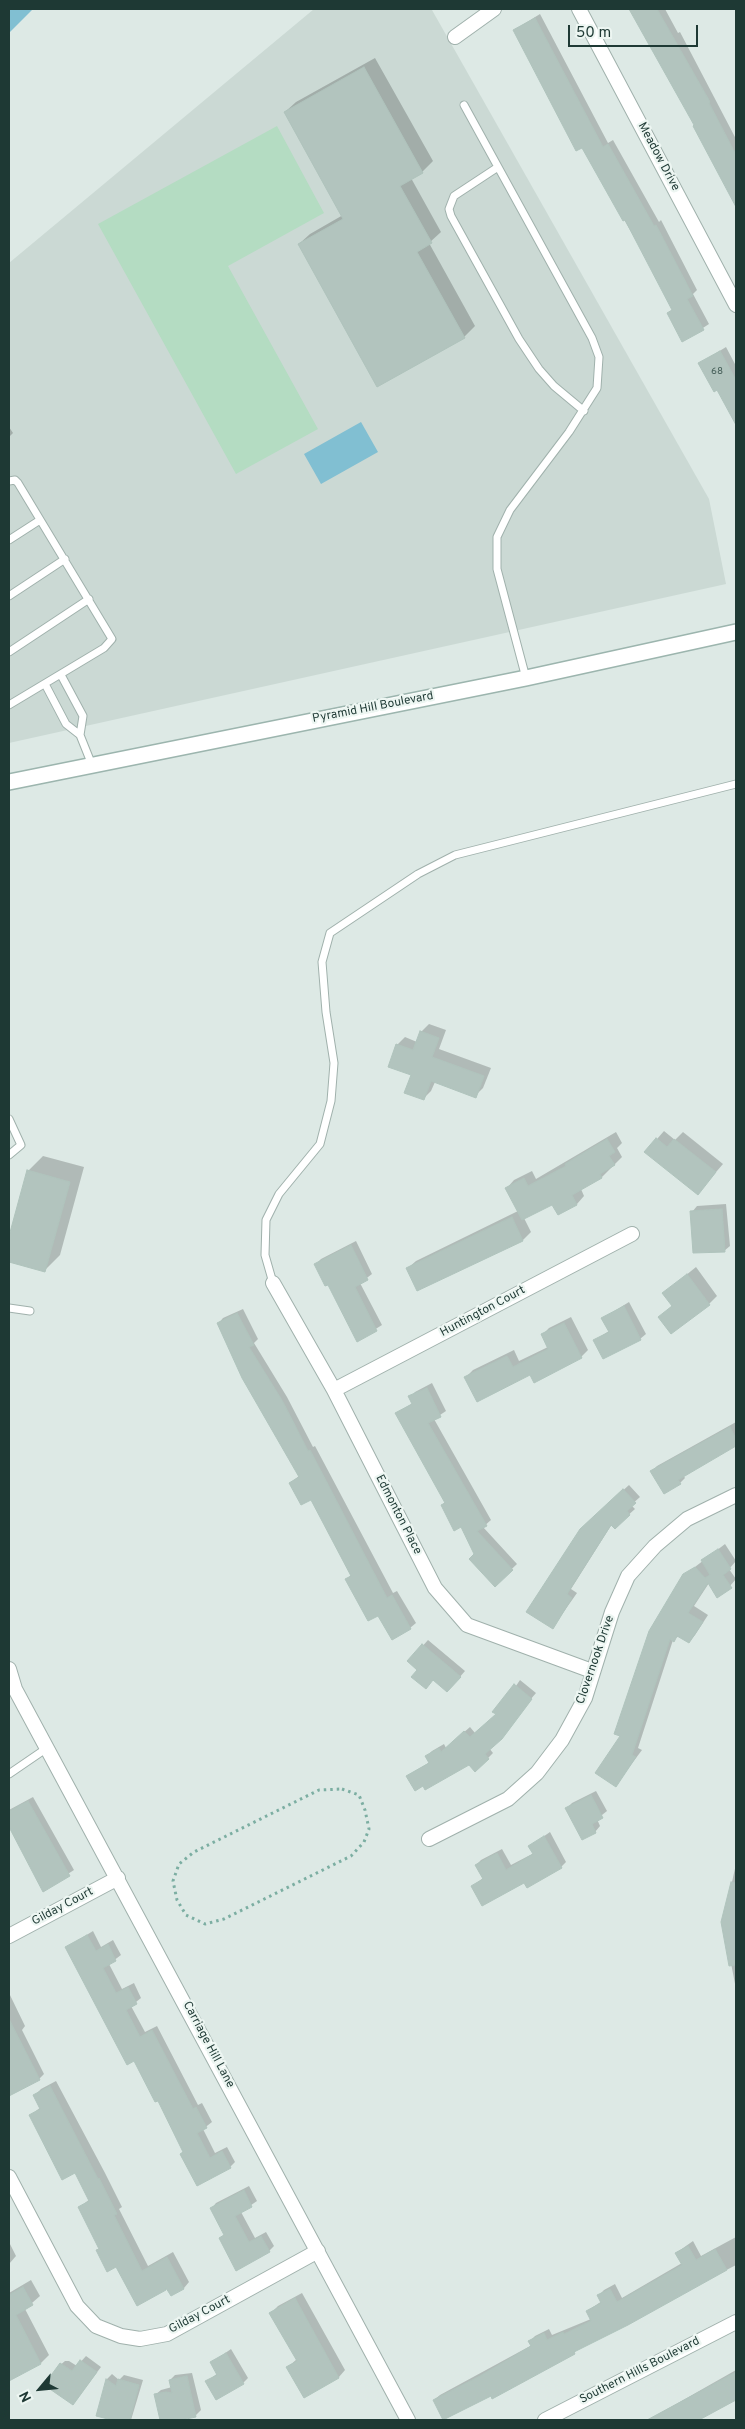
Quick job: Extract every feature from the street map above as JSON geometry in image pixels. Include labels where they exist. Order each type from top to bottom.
[{"type":"main road","name":"Pyramid Hill Boulevard","points":[[9,782],[526,678],[736,632]]},
{"type":"street","points":[[456,37],[494,9]]},
{"type":"street","name":"Meadow Drive","points":[[579,9],[736,305]]},
{"type":"street","name":"Huntington Court","points":[[334,1390],[632,1234]]},
{"type":"street","name":"Edmonton Place","points":[[273,1283],[334,1390],[435,1588],[468,1625],[592,1671]]},
{"type":"street","name":"Clovernook Drive","points":[[429,1840],[508,1799],[538,1773],[562,1740],[585,1698],[612,1612],[628,1576],[655,1546],[687,1519],[736,1495]]},
{"type":"street","name":"Carriage Hill Lane","points":[[9,1669],[15,1689],[408,2420]]},
{"type":"street","name":"Gilday Court","points":[[9,1936],[118,1878]]},
{"type":"street","name":"Gilday Court","points":[[9,2177],[77,2306],[96,2326],[121,2336],[140,2339],[167,2334],[318,2251]]},
{"type":"street","name":"Southern Hills Boulevard","points":[[545,2420],[736,2322]]},
{"type":"lane","points":[[464,105],[592,338],[599,357],[597,388],[584,411],[510,510],[497,537],[497,569],[526,678]]},
{"type":"lane","points":[[498,167],[454,196],[449,208],[451,216],[519,339],[539,369],[554,386],[584,411]]},
{"type":"lane","points":[[9,481],[14,480],[18,483],[112,639],[104,648],[62,675],[9,705]]},
{"type":"lane","points":[[9,540],[40,520]]},
{"type":"lane","points":[[9,596],[65,559]]},
{"type":"lane","points":[[9,652],[89,599]]},
{"type":"lane","points":[[62,675],[83,716],[80,735]]},
{"type":"lane","points":[[45,684],[66,724],[80,735],[92,765]]},
{"type":"lane","points":[[273,1283],[265,1255],[266,1220],[279,1194],[320,1144],[332,1101],[334,1063],[326,1012],[322,962],[330,933],[418,874],[455,855],[736,784]]},
{"type":"lane","points":[[9,1119],[21,1145],[9,1155]]},
{"type":"lane","points":[[9,1308],[30,1311]]},
{"type":"lane","points":[[9,1774],[47,1748]]},
{"type":"path","points":[[342,1789],[358,1795],[365,1810],[368,1829],[364,1842],[351,1856],[224,1920],[205,1924],[186,1915],[177,1900],[173,1881],[179,1864],[194,1852],[319,1790],[342,1789]]},
{"type":"shaded area","points":[[314,9],[432,10],[709,499],[726,584],[9,743],[9,263]]},
{"type":"green space","points":[[277,126],[324,213],[228,266],[318,429],[236,474],[98,224]]},
{"type":"water","points":[[9,9],[33,9],[9,33]]},
{"type":"water","points":[[361,422],[378,452],[321,484],[304,454]]},
{"type":"building","points":[[629,9],[657,9],[710,102],[736,155],[736,207],[694,125]]},
{"type":"building","points":[[535,18],[603,147],[608,144],[654,226],[656,225],[693,296],[687,299],[704,330],[682,342],[667,313],[672,310],[625,220],[623,221],[582,148],[576,151],[513,30]]},
{"type":"building","points":[[364,67],[423,173],[400,186],[432,243],[417,252],[465,338],[377,387],[298,244],[343,219],[284,112]]},
{"type":"building","points":[[720,351],[736,380],[736,425],[717,390],[714,392],[698,363]]},
{"type":"building","points":[[420,1031],[439,1038],[432,1057],[484,1076],[476,1098],[431,1081],[424,1100],[404,1093],[411,1075],[388,1067],[396,1044],[413,1050]]},
{"type":"building","points":[[656,1138],[667,1147],[674,1139],[716,1172],[698,1195],[644,1152]]},
{"type":"building","points":[[607,1139],[615,1152],[609,1156],[615,1165],[600,1174],[602,1178],[572,1195],[577,1205],[558,1215],[552,1205],[522,1220],[505,1188],[524,1178],[528,1186],[566,1166],[565,1164]]},
{"type":"building","points":[[27,1170],[70,1182],[45,1272],[9,1262],[9,1236]]},
{"type":"building","points":[[722,1209],[725,1252],[693,1253],[690,1211]]},
{"type":"building","points":[[512,1217],[523,1241],[417,1291],[406,1268]]},
{"type":"building","points":[[351,1245],[368,1280],[355,1287],[377,1331],[357,1342],[328,1285],[325,1286],[314,1264]]},
{"type":"building","points":[[687,1274],[710,1305],[671,1334],[658,1317],[672,1306],[662,1293]]},
{"type":"building","points":[[624,1306],[641,1340],[603,1359],[593,1340],[609,1332],[601,1318]]},
{"type":"building","points":[[237,1313],[254,1345],[249,1347],[283,1402],[308,1451],[310,1450],[387,1598],[392,1595],[411,1629],[392,1640],[378,1616],[368,1621],[345,1579],[351,1576],[311,1500],[301,1505],[289,1483],[299,1477],[242,1378],[217,1323]]},
{"type":"building","points":[[564,1323],[582,1358],[534,1383],[530,1375],[477,1402],[464,1377],[507,1356],[513,1367],[548,1349],[541,1334]]},
{"type":"building","points":[[427,1388],[441,1417],[428,1423],[487,1526],[477,1531],[513,1570],[495,1587],[469,1559],[474,1554],[461,1527],[454,1531],[441,1505],[445,1503],[395,1413],[412,1404],[408,1396]]},
{"type":"building","points":[[730,1427],[736,1439],[736,1446],[678,1480],[681,1484],[664,1494],[650,1471]]},
{"type":"building","points":[[623,1489],[636,1503],[627,1511],[630,1515],[615,1529],[611,1525],[567,1594],[572,1598],[553,1629],[526,1612],[580,1529]]},
{"type":"building","points":[[718,1549],[731,1569],[723,1575],[732,1588],[717,1598],[708,1583],[688,1613],[703,1622],[689,1643],[677,1636],[674,1642],[670,1639],[632,1755],[636,1757],[616,1787],[595,1773],[620,1736],[614,1734],[649,1631],[683,1574],[695,1567],[705,1578],[710,1575],[701,1560]]},
{"type":"building","points":[[422,1644],[461,1677],[447,1692],[433,1680],[426,1689],[411,1677],[417,1670],[407,1661]]},
{"type":"building","points":[[514,1684],[532,1699],[502,1739],[485,1754],[489,1759],[475,1772],[469,1765],[425,1790],[423,1786],[415,1791],[406,1776],[429,1763],[425,1756],[439,1748],[441,1752],[464,1731],[470,1737],[496,1714],[492,1712]]},
{"type":"building","points":[[591,1795],[603,1818],[592,1824],[596,1833],[582,1840],[565,1808]]},
{"type":"building","points":[[28,1801],[70,1876],[43,1892],[9,1827],[9,1811]]},
{"type":"building","points":[[544,1836],[562,1868],[527,1888],[524,1883],[482,1906],[471,1886],[483,1879],[475,1865],[497,1853],[506,1870],[533,1854],[528,1846]]},
{"type":"building","points":[[731,1882],[736,1883],[736,1965],[729,1966],[721,1922]]},
{"type":"building","points":[[87,1935],[96,1951],[108,1944],[116,1961],[103,1968],[116,1993],[128,1987],[137,2004],[126,2010],[140,2037],[152,2030],[193,2109],[196,2107],[207,2128],[197,2133],[210,2158],[222,2151],[231,2168],[197,2186],[180,2154],[183,2152],[158,2101],[155,2102],[134,2061],[127,2065],[65,1947]]},
{"type":"building","points":[[9,2019],[40,2080],[9,2096]]},
{"type":"building","points":[[50,2086],[117,2214],[114,2215],[142,2271],[167,2257],[184,2289],[171,2296],[166,2288],[166,2290],[137,2306],[116,2267],[107,2272],[96,2250],[99,2249],[78,2207],[89,2201],[75,2173],[62,2180],[29,2115],[40,2109],[33,2095]]},
{"type":"building","points":[[244,2190],[252,2207],[235,2216],[249,2242],[261,2236],[270,2252],[236,2271],[219,2238],[224,2235],[210,2208]]},
{"type":"building","points":[[688,2246],[696,2260],[715,2249],[727,2270],[628,2325],[574,2352],[575,2354],[492,2399],[491,2396],[443,2420],[433,2400],[480,2376],[531,2346],[528,2341],[544,2333],[547,2340],[591,2321],[586,2311],[601,2303],[597,2295],[610,2289],[617,2302],[682,2265],[675,2253]]},
{"type":"building","points":[[23,2287],[33,2305],[16,2315],[41,2364],[9,2381],[9,2295]]},
{"type":"building","points":[[295,2298],[339,2378],[304,2398],[286,2367],[297,2361],[269,2313]]},
{"type":"building","points":[[226,2353],[244,2384],[216,2400],[205,2381],[217,2375],[210,2362]]},
{"type":"building","points":[[80,2360],[97,2372],[73,2405],[44,2385],[60,2363],[72,2371]]},
{"type":"building","points":[[736,2372],[736,2400],[699,2420],[647,2420]]},
{"type":"building","points":[[187,2376],[196,2417],[181,2420],[160,2420],[154,2394],[172,2393],[169,2380]]},
{"type":"building","points":[[106,2379],[116,2386],[118,2379],[139,2385],[130,2420],[112,2420],[96,2416]]}]
